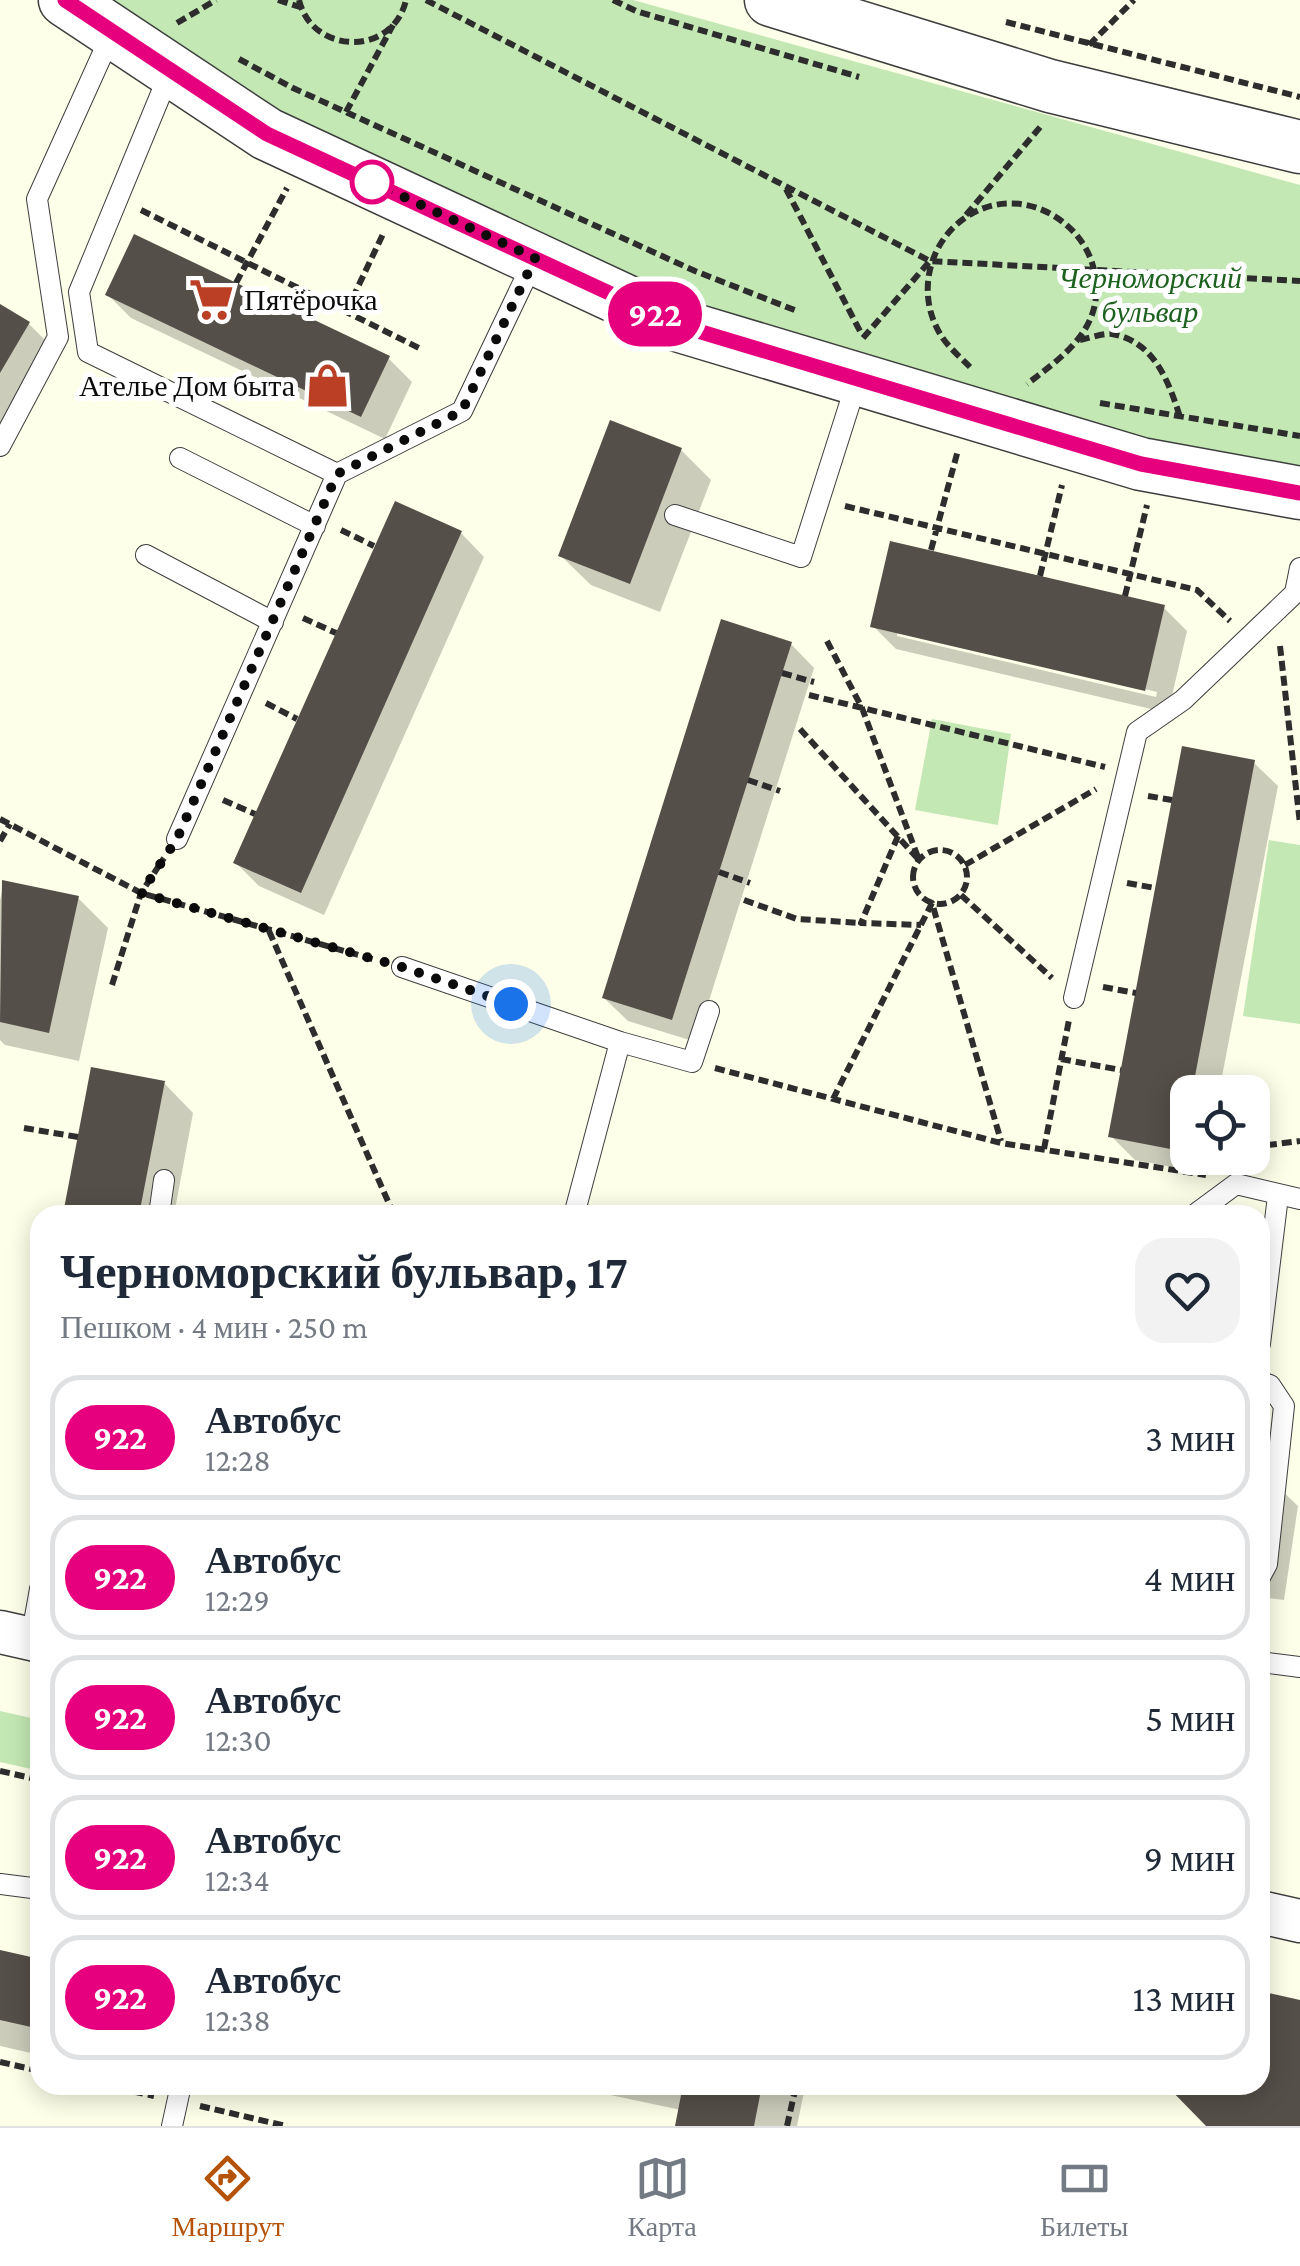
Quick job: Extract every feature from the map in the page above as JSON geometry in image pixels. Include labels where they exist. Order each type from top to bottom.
[{"type":"street","points":[[65,0],[113,32],[180,42],[267,134],[678,325],[861,348],[965,391],[1084,423],[1156,467],[1300,493]]},
{"type":"street","points":[[771,0],[1050,86],[1300,147]]},
{"type":"street","points":[[1270,1914],[1300,1921]]},
{"type":"lane","points":[[0,446],[58,338],[37,200],[113,32]]},
{"type":"lane","points":[[180,42],[78,292],[88,352],[337,474]]},
{"type":"lane","points":[[177,839],[337,474],[462,411],[535,258]]},
{"type":"lane","points":[[674,515],[801,557],[861,348]]},
{"type":"lane","points":[[180,458],[316,523]]},
{"type":"lane","points":[[146,555],[273,622]]},
{"type":"lane","points":[[1074,998],[1137,732],[1183,700],[1295,593],[1300,568]]},
{"type":"lane","points":[[402,967],[620,1042],[692,1062],[709,1011]]},
{"type":"lane","points":[[577,1205],[620,1042]]},
{"type":"lane","points":[[160,1205],[164,1180]]},
{"type":"lane","points":[[1208,1205],[1236,1184],[1300,1200]]},
{"type":"lane","points":[[1270,1262],[1278,1196]]},
{"type":"lane","points":[[1270,1385],[1284,1406],[1270,1536]]},
{"type":"lane","points":[[1270,1663],[1300,1667]]},
{"type":"lane","points":[[0,1884],[30,1888]]},
{"type":"lane","points":[[172,2126],[179,2095]]},
{"type":"path","points":[[162,16],[180,42],[216,0]]},
{"type":"path","points":[[278,0],[299,4],[310,24],[324,36],[342,42],[360,43],[378,37],[393,25]]},
{"type":"path","points":[[236,284],[312,154],[346,112],[406,0]]},
{"type":"path","points":[[426,0],[930,261],[1300,281]]},
{"type":"path","points":[[786,188],[861,348],[957,226],[1040,131],[1050,86],[1134,0]]},
{"type":"path","points":[[988,18],[1300,97]]},
{"type":"path","points":[[226,51],[293,88],[695,271],[812,318]]},
{"type":"path","points":[[346,312],[400,196]]},
{"type":"path","points":[[118,198],[419,348]]},
{"type":"path","points":[[957,226],[979,210],[1006,204],[1034,206],[1059,218],[1080,236],[1097,288],[1093,315],[1080,340],[1022,388],[1040,391]]},
{"type":"path","points":[[930,261],[926,288],[930,313],[941,336],[978,375],[965,391],[931,550]]},
{"type":"path","points":[[1080,340],[1110,334],[1139,344],[1166,375],[1180,417]]},
{"type":"path","points":[[1040,576],[1084,423],[1180,417],[1300,436]]},
{"type":"path","points":[[1125,596],[1156,467]]},
{"type":"path","points":[[819,500],[1198,590],[1249,638]]},
{"type":"path","points":[[316,523],[374,546]]},
{"type":"path","points":[[1276,612],[1300,824]]},
{"type":"path","points":[[828,641],[862,708],[920,860]]},
{"type":"path","points":[[782,673],[814,682]]},
{"type":"path","points":[[810,695],[1126,772]]},
{"type":"path","points":[[800,728],[920,860]]},
{"type":"path","points":[[964,865],[1126,772]]},
{"type":"path","points":[[748,780],[780,790]]},
{"type":"path","points":[[0,819],[141,893],[402,967]]},
{"type":"path","points":[[0,842],[10,824]]},
{"type":"path","points":[[861,922],[898,836]]},
{"type":"path","points":[[112,986],[141,893],[177,839]]},
{"type":"path","points":[[932,904],[953,902],[966,886],[964,865],[949,852],[938,851],[920,860],[914,869],[916,890],[932,904],[1001,1143]]},
{"type":"path","points":[[719,872],[750,884]]},
{"type":"path","points":[[961,895],[1074,998],[1044,1149]]},
{"type":"path","points":[[744,900],[797,919],[921,925]]},
{"type":"path","points":[[834,1099],[932,904]]},
{"type":"path","points":[[269,930],[390,1205]]},
{"type":"path","points":[[1061,1059],[1121,1070]]},
{"type":"path","points":[[692,1062],[1001,1143],[1170,1167]]},
{"type":"path","points":[[24,1128],[78,1137]]},
{"type":"path","points":[[1270,1145],[1300,1141]]},
{"type":"path","points":[[1208,1175],[1236,1184]]},
{"type":"path","points":[[0,1771],[30,1778]]},
{"type":"path","points":[[0,2062],[30,2069]]},
{"type":"path","points":[[787,2126],[794,2095]]},
{"type":"green space","name":"Черноморский бульвар","points":[[93,0],[633,0],[1300,185],[1300,473],[1143,444],[679,304],[275,116]]},
{"type":"green space","points":[[932,719],[1011,734],[998,825],[915,810]]},
{"type":"green space","points":[[1269,840],[1300,845],[1300,1024],[1243,1016]]},
{"type":"green space","points":[[0,1711],[30,1718],[30,1769],[0,1762]]},
{"type":"building","points":[[134,234],[390,356],[361,417],[105,295]]},
{"type":"building","points":[[0,304],[30,322],[0,373]]},
{"type":"building","points":[[610,420],[682,448],[630,584],[558,556]]},
{"type":"building","points":[[395,501],[462,531],[301,893],[233,863]]},
{"type":"building","points":[[890,541],[1165,605],[1145,691],[870,627]]},
{"type":"building","points":[[721,619],[792,642],[672,1020],[602,998]]},
{"type":"building","points":[[1182,746],[1255,760],[1195,1075],[1170,1075],[1170,1149],[1108,1137]]},
{"type":"building","points":[[2,880],[79,896],[49,1033],[0,1022]]},
{"type":"building","points":[[91,1067],[165,1081],[141,1205],[65,1205]]},
{"type":"building","points":[[0,1950],[30,1957],[30,2027],[0,2020]]},
{"type":"building","points":[[1270,1993],[1300,2000],[1300,2126],[1206,2126],[1176,2095],[1270,2095]]},
{"type":"building","points":[[681,2095],[760,2095],[754,2126],[675,2126]]},
{"type":"bus line","name":"922","points":[[65,0],[267,134],[678,325],[1141,464],[1300,493]]},
{"type":"place","name":"Пятёрочка","points":[[211,299]]},
{"type":"place","name":"Ателье Дом быта","points":[[328,385]]},
{"type":"route","points":[[372,182],[535,258],[462,411],[337,474],[177,839],[141,893],[402,967],[511,1004]]}]
